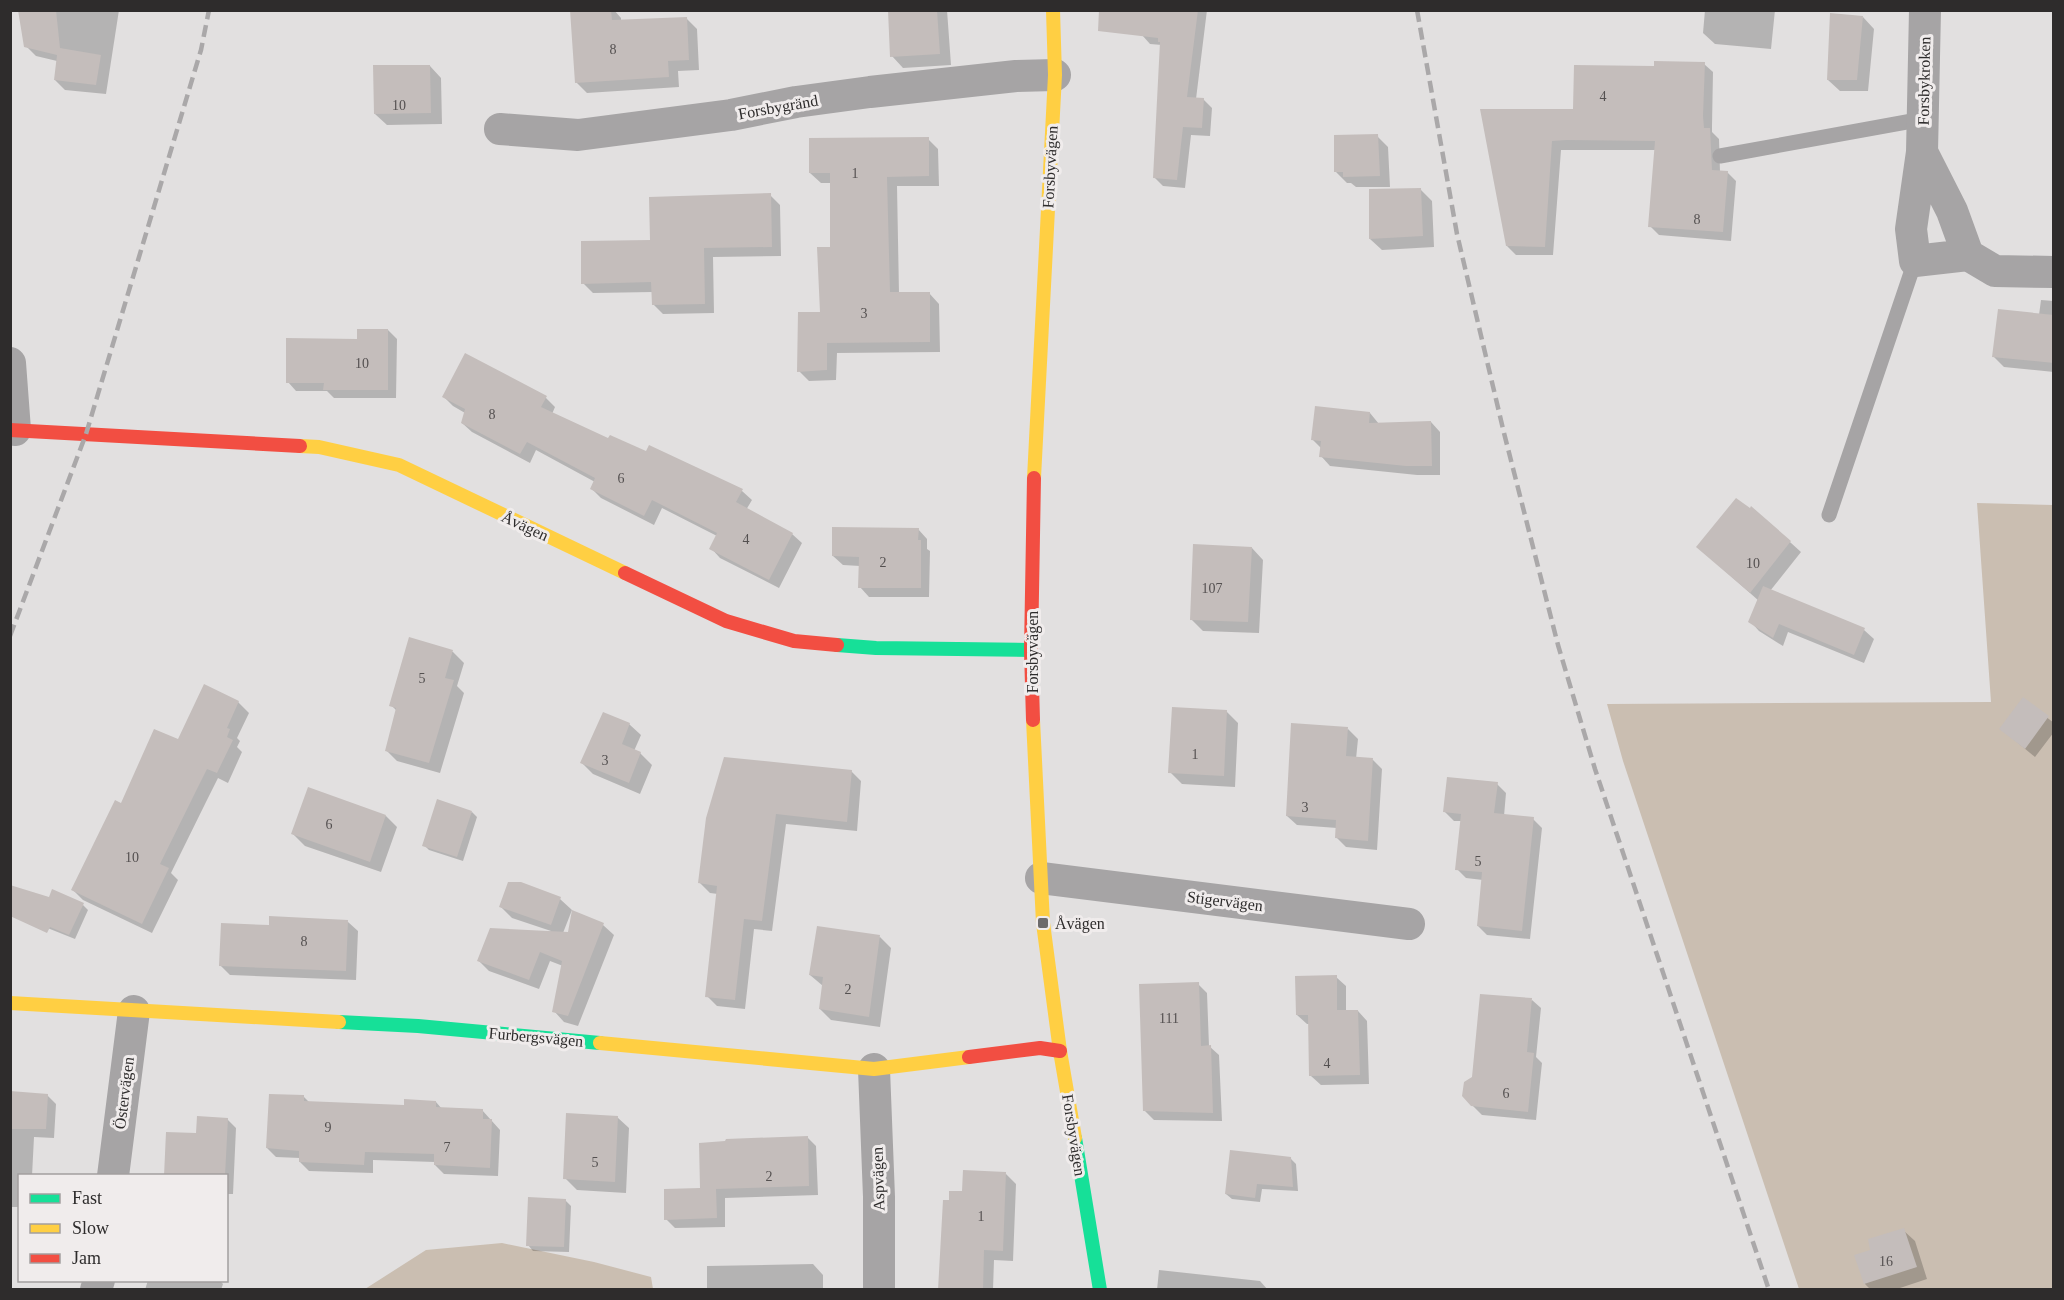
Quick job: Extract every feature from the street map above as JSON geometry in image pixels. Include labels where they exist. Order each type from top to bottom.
[{"type":"street","name":"Forsbyvägen","points":[[1053,10],[1055,75],[1035,436],[1032,709],[1042,923],[1060,1051],[1100,1290]]},
{"type":"street","name":"Forsbykroken","points":[[1915,261],[1911,230],[1922,152],[1925,10]]},
{"type":"street","name":"Forsbygränd","points":[[500,129],[578,135],[731,115],[796,102],[870,92],[1016,76],[1055,75]]},
{"type":"street","name":"Forsbykroken","points":[[1922,152],[1952,211],[1968,255]]},
{"type":"street","points":[[1915,261],[1968,255],[1995,271],[2054,272]]},
{"type":"street","points":[[10,363],[13,430]]},
{"type":"street","name":"Åvägen","points":[[13,430],[319,447],[399,465],[726,621],[794,641],[876,648],[1031,650]]},
{"type":"street","name":"Stigervägen","points":[[1041,878],[1409,924]]},
{"type":"street","name":"Furbergsvägen","points":[[10,1003],[418,1026],[874,1069],[1040,1048],[1060,1051]]},
{"type":"street","name":"Östervägen","points":[[113,1174],[134,1011]]},
{"type":"street","name":"Aspvägen","points":[[874,1069],[879,1197],[879,1290]]},
{"type":"lane","points":[[1720,156],[1923,119]]},
{"type":"lane","points":[[1829,514],[1915,261]]},
{"type":"shaded area","points":[[1977,503],[2053,505],[2053,1289],[1799,1289],[1623,761],[1607,704],[1991,702]]},
{"type":"shaded area","points":[[502,1243],[594,1262],[651,1277],[653,1289],[365,1289],[426,1250]]},
{"type":"building","points":[[18,10],[56,10],[60,48],[101,55],[96,85],[54,80],[57,55],[24,47]]},
{"type":"building","points":[[570,10],[611,10],[612,20],[687,17],[689,60],[668,61],[669,77],[575,83]]},
{"type":"building","points":[[888,10],[937,10],[940,54],[890,57]]},
{"type":"building","points":[[1099,10],[1198,10],[1187,97],[1204,98],[1202,128],[1183,127],[1177,180],[1153,178],[1160,42],[1158,38],[1098,31]]},
{"type":"building","points":[[1830,13],[1863,16],[1857,80],[1827,80]]},
{"type":"building","points":[[1654,61],[1705,62],[1703,116],[1704,128],[1710,128],[1712,170],[1728,171],[1723,232],[1648,227],[1655,141],[1567,140],[1552,141],[1545,247],[1506,246],[1480,109],[1573,109],[1574,65],[1654,66]]},
{"type":"building","points":[[373,65],[430,65],[431,113],[374,114]]},
{"type":"building","points":[[1378,134],[1380,176],[1343,177],[1343,172],[1334,172],[1334,135]]},
{"type":"building","points":[[929,137],[929,176],[887,177],[890,292],[930,292],[930,342],[827,343],[827,370],[797,372],[798,312],[820,312],[817,247],[830,247],[830,173],[809,173],[809,138]]},
{"type":"building","points":[[1421,188],[1423,236],[1369,239],[1369,189]]},
{"type":"building","points":[[771,193],[772,247],[704,248],[705,304],[652,305],[651,282],[581,284],[581,241],[650,240],[649,197]]},
{"type":"building","points":[[1998,309],[2054,315],[2054,363],[1992,357]]},
{"type":"building","points":[[357,329],[388,329],[388,390],[323,390],[324,383],[286,383],[286,338],[357,339]]},
{"type":"building","points":[[465,353],[547,396],[541,407],[608,438],[610,435],[646,451],[649,445],[743,489],[736,502],[793,533],[769,580],[709,549],[717,533],[652,500],[644,516],[590,489],[595,478],[527,442],[520,454],[461,423],[465,409],[442,397]]},
{"type":"building","points":[[1315,406],[1370,412],[1369,423],[1431,421],[1432,466],[1406,466],[1319,457],[1321,441],[1311,440]]},
{"type":"building","points":[[1736,498],[1750,508],[1751,506],[1791,541],[1750,593],[1696,547]]},
{"type":"building","points":[[832,527],[919,528],[921,588],[858,588],[859,557],[832,556]]},
{"type":"building","points":[[1193,544],[1252,547],[1248,622],[1190,620]]},
{"type":"building","points":[[1763,586],[1865,628],[1854,655],[1779,624],[1773,638],[1748,622]]},
{"type":"building","points":[[409,637],[453,650],[445,678],[454,680],[429,763],[385,751],[396,708],[389,706]]},
{"type":"building","points":[[204,684],[239,701],[227,728],[230,729],[227,737],[233,740],[217,773],[207,769],[196,791],[160,864],[169,868],[142,924],[71,890],[115,800],[121,803],[154,729],[178,739]]},
{"type":"building","points":[[2023,697],[2049,716],[2025,749],[1999,729]]},
{"type":"building","points":[[1172,707],[1227,710],[1224,776],[1168,773]]},
{"type":"building","points":[[603,712],[630,723],[622,744],[641,752],[629,783],[580,763]]},
{"type":"building","points":[[1291,723],[1348,727],[1346,756],[1373,758],[1368,841],[1335,838],[1336,820],[1286,816]]},
{"type":"building","points":[[724,757],[852,770],[847,822],[776,814],[762,921],[744,919],[735,1000],[705,997],[717,886],[698,883],[706,818]]},
{"type":"building","points":[[1447,777],[1498,782],[1494,813],[1534,817],[1522,931],[1477,926],[1482,872],[1455,870],[1461,814],[1443,812]]},
{"type":"building","points":[[308,787],[386,815],[370,862],[291,834]]},
{"type":"building","points":[[437,799],[472,811],[457,857],[422,846]]},
{"type":"building","points":[[508,882],[521,882],[561,897],[551,925],[499,907]]},
{"type":"building","points":[[10,885],[49,897],[52,889],[84,903],[69,935],[50,927],[47,933],[10,916]]},
{"type":"building","points":[[572,910],[604,923],[568,1016],[552,1012],[562,961],[540,952],[529,980],[477,961],[490,928],[568,932]]},
{"type":"building","points":[[269,916],[348,920],[346,971],[219,966],[221,923],[269,925]]},
{"type":"building","points":[[817,926],[880,935],[869,1017],[819,1009],[823,977],[809,975]]},
{"type":"building","points":[[1337,975],[1337,1010],[1358,1010],[1360,1075],[1309,1076],[1308,1015],[1296,1015],[1295,976]]},
{"type":"building","points":[[1199,982],[1201,1046],[1211,1045],[1213,1113],[1143,1111],[1139,984]]},
{"type":"building","points":[[1480,994],[1532,998],[1527,1052],[1534,1053],[1528,1112],[1471,1106],[1462,1096],[1464,1082],[1472,1077]]},
{"type":"building","points":[[10,1091],[48,1094],[46,1129],[10,1129]]},
{"type":"building","points":[[269,1094],[304,1095],[304,1101],[404,1105],[404,1099],[436,1101],[436,1107],[483,1109],[483,1119],[492,1119],[490,1168],[434,1165],[434,1154],[365,1152],[364,1165],[299,1162],[299,1151],[266,1148]]},
{"type":"building","points":[[566,1113],[618,1116],[615,1182],[563,1179]]},
{"type":"building","points":[[197,1116],[228,1118],[225,1174],[164,1174],[166,1132],[196,1133]]},
{"type":"building","points":[[808,1136],[809,1186],[716,1189],[717,1218],[664,1220],[664,1189],[700,1188],[699,1143],[725,1141],[726,1139]]},
{"type":"building","points":[[1230,1150],[1291,1157],[1293,1187],[1257,1184],[1255,1198],[1225,1194]]},
{"type":"building","points":[[963,1170],[1006,1172],[1003,1251],[984,1250],[983,1290],[938,1290],[943,1200],[949,1200],[949,1191],[962,1191]]},
{"type":"building","points":[[528,1197],[566,1199],[564,1247],[526,1246]]},
{"type":"building","points":[[1904,1228],[1917,1267],[1864,1284],[1854,1255],[1870,1250],[1868,1239]]},
{"type":"railway","points":[[10,636],[86,434],[201,50],[209,10]]},
{"type":"railway","points":[[1417,10],[1457,234],[1504,433],[1558,645],[1595,769],[1769,1290]]},
{"type":"traffic: fast","points":[[837,645],[876,648],[1031,650]]},
{"type":"traffic: fast","points":[[339,1022],[418,1026],[600,1043]]},
{"type":"traffic: fast","points":[[1075,1138],[1100,1290]]},
{"type":"traffic: slow","points":[[1034,478],[1055,75],[1053,10]]},
{"type":"traffic: slow","points":[[300,446],[319,447],[399,465],[625,573]]},
{"type":"traffic: slow","points":[[1033,720],[1043,923],[1060,1051],[1075,1138]]},
{"type":"traffic: slow","points":[[10,1003],[339,1022]]},
{"type":"traffic: slow","points":[[600,1043],[874,1069],[969,1057]]},
{"type":"traffic: jam","points":[[10,430],[300,446]]},
{"type":"traffic: jam","points":[[1033,720],[1031,650],[1034,478]]},
{"type":"traffic: jam","points":[[625,573],[726,621],[794,641],[837,645]]},
{"type":"traffic: jam","points":[[969,1057],[1040,1048],[1060,1051]]},
{"type":"place","name":"Åvägen","points":[[1043,923]]}]
